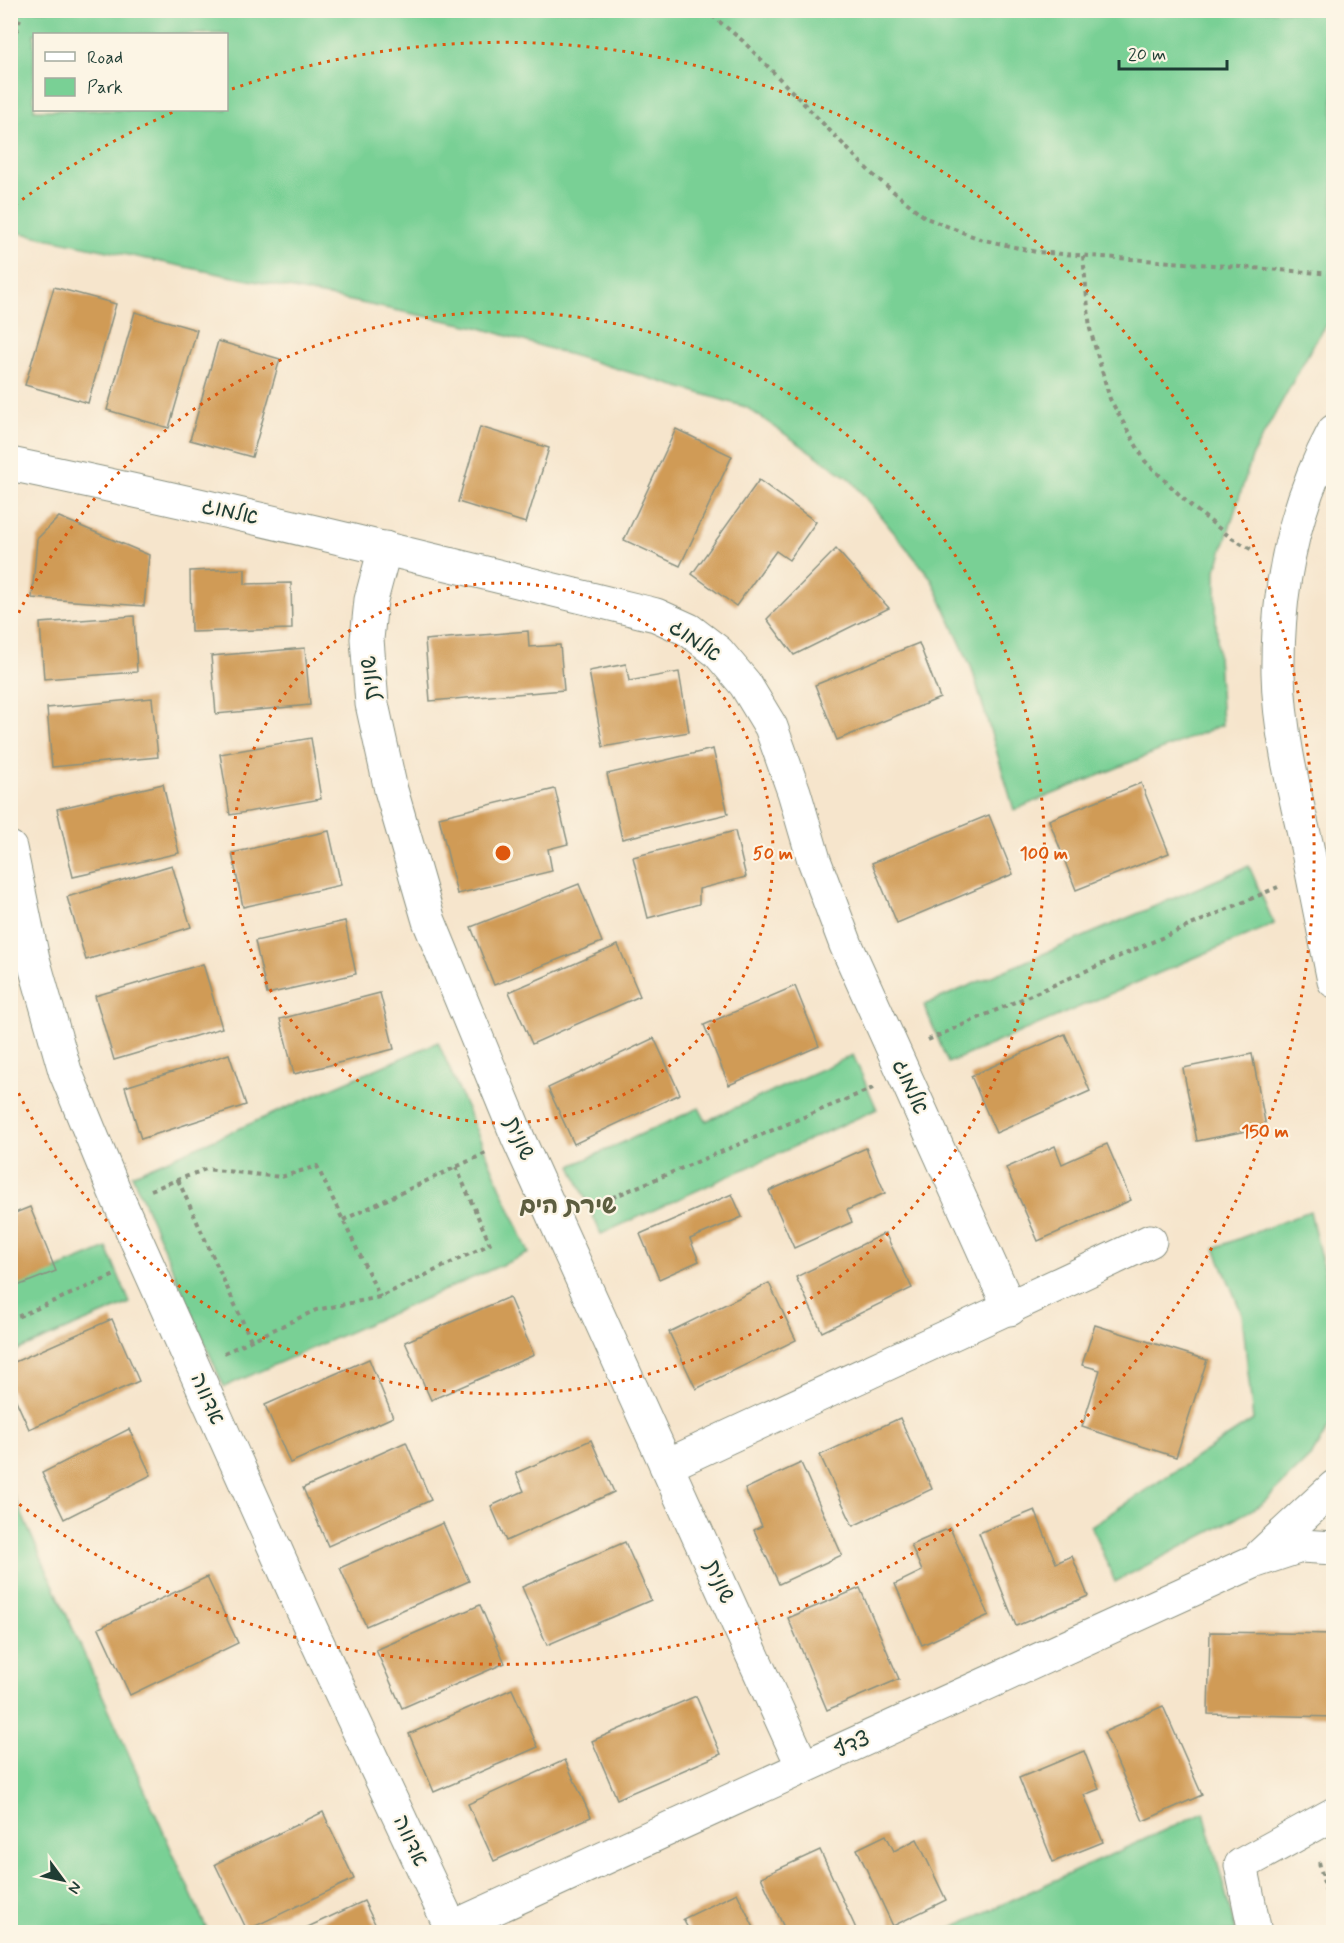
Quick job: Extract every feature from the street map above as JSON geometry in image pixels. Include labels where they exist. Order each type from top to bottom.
[{"type":"street","points":[[1334,431],[1306,495],[1295,527],[1286,569],[1280,616],[1278,674],[1292,780],[1334,981]]},
{"type":"street","name":"אלמוג","points":[[10,464],[118,486],[385,548],[656,615],[688,630],[718,652],[745,684],[771,727],[794,792],[814,860],[846,945],[1010,1309]]},
{"type":"street","name":"שונית","points":[[385,548],[371,600],[367,639],[372,704],[391,790],[429,921],[518,1138],[803,1767]]},
{"type":"street","name":"אדווה","points":[[10,848],[33,959],[65,1071],[120,1203],[193,1367],[312,1631],[452,1930]]},
{"type":"street","points":[[666,1466],[1010,1309],[1150,1241]]},
{"type":"street","name":"צדף","points":[[1253,1562],[1334,1487]]},
{"type":"street","name":"צדף","points":[[452,1930],[1253,1562],[1301,1546],[1334,1548]]},
{"type":"street","points":[[1255,1932],[1241,1865],[1322,1820]]},
{"type":"path","points":[[10,58],[22,10]]},
{"type":"path","points":[[705,10],[743,41],[872,174],[926,218],[980,239],[1036,252],[1334,274]]},
{"type":"path","points":[[1083,256],[1090,329],[1110,399],[1144,461],[1191,506],[1230,537],[1286,569]]},
{"type":"path","points":[[555,1221],[900,1065],[1312,872]]},
{"type":"path","points":[[343,1220],[518,1138]]},
{"type":"path","points":[[120,1203],[206,1169],[281,1177],[317,1166],[380,1297]]},
{"type":"path","points":[[193,1367],[316,1310],[380,1297],[490,1244],[456,1167]]},
{"type":"path","points":[[178,1180],[251,1340]]},
{"type":"path","points":[[10,1320],[146,1261]]},
{"type":"path","points":[[1322,1820],[1334,1924]]},
{"type":"green space","points":[[11,10],[1333,11],[1333,316],[1316,340],[1253,454],[1216,570],[1216,621],[1222,725],[1014,810],[972,669],[931,578],[851,480],[746,407],[477,327],[11,231]]},
{"type":"green space","points":[[1249,866],[1274,924],[948,1063],[924,1005]]},
{"type":"green space","points":[[438,1042],[529,1253],[224,1387],[132,1175]]},
{"type":"green space","points":[[853,1055],[877,1109],[601,1234],[571,1166],[699,1108],[706,1121]]},
{"type":"green space","points":[[1310,1211],[1333,1310],[1333,1420],[1312,1455],[1261,1505],[1115,1582],[1091,1526],[1253,1420],[1242,1314],[1215,1248]]},
{"type":"green space","points":[[107,1248],[130,1303],[11,1353],[11,1288]]},
{"type":"green space","points":[[11,1490],[208,1932],[11,1932]]},
{"type":"green space","points":[[1204,1812],[1236,1932],[942,1932]]},
{"type":"building","points":[[54,287],[116,304],[88,403],[25,385]]},
{"type":"building","points":[[135,312],[197,330],[169,428],[107,410]]},
{"type":"building","points":[[218,341],[280,359],[252,457],[190,440]]},
{"type":"building","points":[[480,427],[549,448],[526,523],[458,502]]},
{"type":"building","points":[[676,429],[732,456],[680,566],[624,540]]},
{"type":"building","points":[[759,480],[816,522],[789,560],[776,551],[736,606],[692,574]]},
{"type":"building","points":[[59,517],[149,555],[144,606],[32,598],[37,539]]},
{"type":"building","points":[[836,549],[889,608],[794,655],[767,619]]},
{"type":"building","points":[[245,569],[245,584],[291,583],[292,629],[191,632],[190,571]]},
{"type":"building","points":[[134,616],[137,672],[44,679],[40,623]]},
{"type":"building","points":[[528,631],[529,647],[560,645],[564,690],[430,701],[425,640]]},
{"type":"building","points":[[919,643],[940,698],[837,740],[815,685]]},
{"type":"building","points":[[305,648],[310,705],[216,714],[211,656]]},
{"type":"building","points":[[626,664],[629,681],[679,672],[689,732],[603,747],[589,671]]},
{"type":"building","points":[[152,698],[158,757],[52,767],[47,708]]},
{"type":"building","points":[[311,738],[321,799],[230,815],[220,754]]},
{"type":"building","points":[[713,749],[728,814],[622,839],[607,774]]},
{"type":"building","points":[[1141,783],[1169,853],[1076,890],[1049,820]]},
{"type":"building","points":[[163,784],[179,853],[73,877],[57,809]]},
{"type":"building","points":[[555,789],[568,844],[548,849],[552,871],[457,894],[439,817]]},
{"type":"building","points":[[989,815],[1013,874],[897,923],[872,863]]},
{"type":"building","points":[[329,831],[341,885],[243,907],[232,853]]},
{"type":"building","points":[[735,831],[746,877],[699,889],[699,904],[648,918],[633,857]]},
{"type":"building","points":[[172,865],[191,927],[86,960],[67,897]]},
{"type":"building","points":[[579,884],[602,942],[494,985],[471,927]]},
{"type":"building","points":[[345,921],[356,974],[267,994],[255,941]]},
{"type":"building","points":[[618,945],[640,996],[532,1044],[509,992]]},
{"type":"building","points":[[203,964],[222,1028],[114,1060],[95,996]]},
{"type":"building","points":[[795,986],[819,1046],[729,1085],[704,1025]]},
{"type":"building","points":[[380,993],[394,1049],[294,1074],[280,1019]]},
{"type":"building","points":[[1065,1034],[1090,1091],[996,1133],[971,1076]]},
{"type":"building","points":[[654,1038],[680,1094],[574,1144],[548,1088]]},
{"type":"building","points":[[229,1054],[246,1105],[141,1139],[125,1087]]},
{"type":"building","points":[[1252,1054],[1266,1127],[1197,1141],[1183,1068]]},
{"type":"building","points":[[1107,1144],[1131,1200],[1038,1241],[1006,1168],[1055,1146],[1062,1164]]},
{"type":"building","points":[[866,1148],[885,1193],[847,1210],[852,1222],[794,1248],[769,1191]]},
{"type":"building","points":[[732,1194],[742,1217],[690,1239],[699,1261],[659,1279],[640,1234]]},
{"type":"building","points":[[30,1207],[56,1271],[10,1289],[10,1215]]},
{"type":"building","points":[[885,1233],[912,1288],[822,1332],[796,1277]]},
{"type":"building","points":[[769,1283],[796,1340],[696,1389],[669,1332]]},
{"type":"building","points":[[509,1297],[534,1355],[431,1400],[405,1342]]},
{"type":"building","points":[[112,1319],[139,1381],[29,1429],[10,1387],[10,1364]]},
{"type":"building","points":[[1095,1325],[1207,1360],[1176,1457],[1082,1427],[1100,1370],[1082,1365]]},
{"type":"building","points":[[369,1359],[393,1417],[290,1463],[265,1405]]},
{"type":"building","points":[[900,1418],[932,1489],[853,1526],[820,1455]]},
{"type":"building","points":[[129,1429],[151,1475],[64,1519],[42,1473]]},
{"type":"building","points":[[591,1440],[614,1492],[506,1541],[491,1506],[524,1491],[516,1473]]},
{"type":"building","points":[[406,1442],[431,1500],[328,1546],[303,1488]]},
{"type":"building","points":[[801,1463],[842,1555],[779,1584],[754,1530],[762,1526],[745,1489]]},
{"type":"building","points":[[1035,1510],[1056,1563],[1072,1556],[1088,1596],[1016,1626],[979,1533]]},
{"type":"building","points":[[443,1523],[469,1581],[366,1626],[340,1568]]},
{"type":"building","points":[[950,1528],[989,1615],[922,1645],[895,1584],[922,1571],[911,1545]]},
{"type":"building","points":[[625,1542],[651,1600],[547,1645],[522,1587]]},
{"type":"building","points":[[207,1577],[238,1643],[130,1695],[99,1628]]},
{"type":"building","points":[[860,1588],[899,1679],[827,1710],[788,1618]]},
{"type":"building","points":[[480,1605],[505,1663],[402,1708],[376,1650]]},
{"type":"building","points":[[1210,1632],[1334,1634],[1334,1717],[1208,1714]]},
{"type":"building","points":[[512,1689],[538,1747],[434,1792],[409,1734]]},
{"type":"building","points":[[696,1696],[721,1754],[617,1799],[592,1741]]},
{"type":"building","points":[[1163,1706],[1202,1795],[1143,1821],[1104,1732]]},
{"type":"building","points":[[1084,1751],[1099,1789],[1084,1795],[1103,1842],[1053,1862],[1019,1778]]},
{"type":"building","points":[[565,1760],[591,1817],[494,1861],[468,1804]]},
{"type":"building","points":[[323,1812],[354,1879],[247,1930],[215,1864]]},
{"type":"building","points":[[886,1835],[894,1851],[917,1839],[946,1900],[893,1926],[857,1849]]},
{"type":"building","points":[[820,1850],[857,1931],[786,1932],[761,1877]]},
{"type":"building","points":[[737,1893],[756,1932],[690,1932],[683,1919]]},
{"type":"building","points":[[364,1901],[379,1932],[297,1932]]},
{"type":"district","name":"שירת הים","points":[[568,1206]]}]
